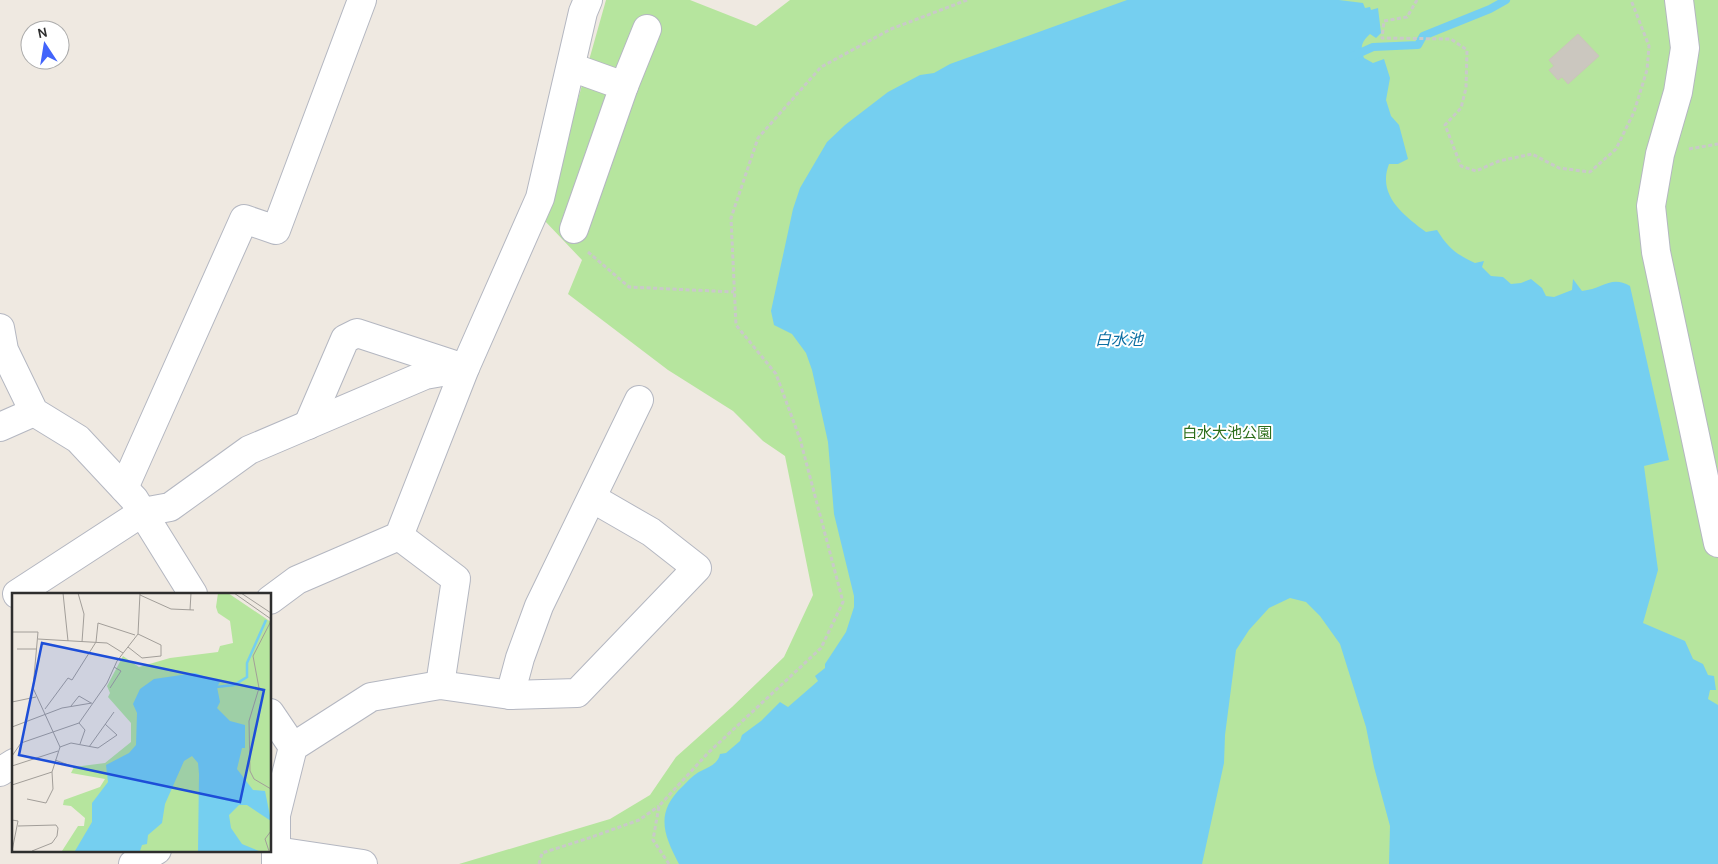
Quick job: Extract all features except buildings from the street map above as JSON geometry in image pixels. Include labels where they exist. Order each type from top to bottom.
[{"type":"street","points":[[124,488],[244,219],[276,230],[362,0]]},
{"type":"street","points":[[271,599],[297,580],[399,536],[465,368],[540,198],[583,12],[588,0]]},
{"type":"street","points":[[1679,0],[1685,48],[1678,92],[1660,154],[1651,206],[1656,252],[1718,543]]},
{"type":"street","points":[[574,229],[624,86],[647,29]]},
{"type":"street","points":[[571,67],[624,86]]},
{"type":"street","points":[[0,328],[4,350],[34,412],[78,439],[134,499],[192,593]]},
{"type":"street","points":[[308,425],[345,339],[357,333],[465,368]]},
{"type":"street","points":[[19,593],[143,512],[170,507],[249,450],[425,375],[465,368]]},
{"type":"street","points":[[510,694],[520,658],[539,606],[639,400]]},
{"type":"street","points":[[0,427],[34,412]]},
{"type":"street","points":[[362,864],[276,858],[278,782],[293,747],[371,697],[440,685],[510,694],[577,693],[697,568],[651,532],[592,498]]},
{"type":"street","points":[[399,536],[456,579],[440,685]]},
{"type":"street","points":[[0,605],[12,597]]},
{"type":"street","points":[[271,714],[293,747]]},
{"type":"street","points":[[0,772],[12,764]]},
{"type":"street","points":[[133,864],[154,852]]},
{"type":"path","points":[[539,864],[542,853],[639,820],[659,806],[708,754],[822,648],[843,602],[800,439],[776,374],[736,325],[731,218],[758,138],[821,67],[891,29],[967,0]]},
{"type":"path","points":[[1417,0],[1407,17],[1384,20],[1382,38],[1451,39],[1467,50],[1466,88],[1461,108],[1445,125],[1461,166],[1476,171],[1500,161],[1532,154],[1559,168],[1590,172],[1616,149],[1634,112],[1647,70],[1649,46],[1631,0]]},
{"type":"path","points":[[574,229],[572,239],[629,287],[734,292]]},
{"type":"path","points":[[659,806],[653,840],[669,864]]},
{"type":"green space","name":"白水池","points":[[606,0],[690,0],[756,26],[790,0],[1718,0],[1718,864],[459,864],[610,819],[650,795],[676,757],[784,657],[813,595],[785,456],[763,441],[733,411],[668,370],[568,294],[582,260],[544,220]]},
{"type":"water","name":"白水池","points":[[1127,0],[1339,0],[1363,3],[1365,8],[1370,7],[1371,10],[1378,8],[1381,33],[1376,38],[1370,34],[1363,42],[1362,51],[1364,58],[1373,63],[1384,59],[1390,78],[1386,100],[1391,116],[1399,125],[1408,159],[1398,164],[1389,164],[1386,185],[1389,195],[1401,211],[1426,232],[1437,230],[1449,246],[1463,257],[1475,263],[1484,261],[1482,267],[1491,276],[1503,277],[1511,284],[1531,279],[1542,288],[1546,296],[1554,297],[1572,290],[1573,279],[1582,291],[1612,282],[1630,286],[1669,460],[1644,466],[1658,570],[1643,623],[1685,641],[1693,659],[1703,664],[1708,675],[1714,676],[1716,690],[1710,690],[1708,699],[1718,705],[1718,864],[1389,864],[1390,826],[1374,767],[1366,727],[1340,644],[1320,616],[1306,602],[1290,598],[1269,608],[1249,630],[1236,650],[1225,735],[1224,763],[1202,864],[679,864],[669,843],[664,824],[668,805],[674,796],[698,772],[713,765],[720,754],[726,753],[740,741],[742,735],[761,721],[780,702],[788,707],[818,681],[815,676],[825,668],[825,664],[846,632],[854,607],[854,596],[834,514],[828,442],[812,370],[806,353],[792,334],[774,325],[771,311],[793,209],[800,188],[827,142],[845,125],[888,92],[920,75],[934,73],[950,64]]},
{"type":"waterway","points":[[1353,56],[1373,47],[1418,45],[1423,36],[1490,9],[1506,0]]},
{"type":"park label","name":"白水大池公園","points":[[1227,433]]}]
